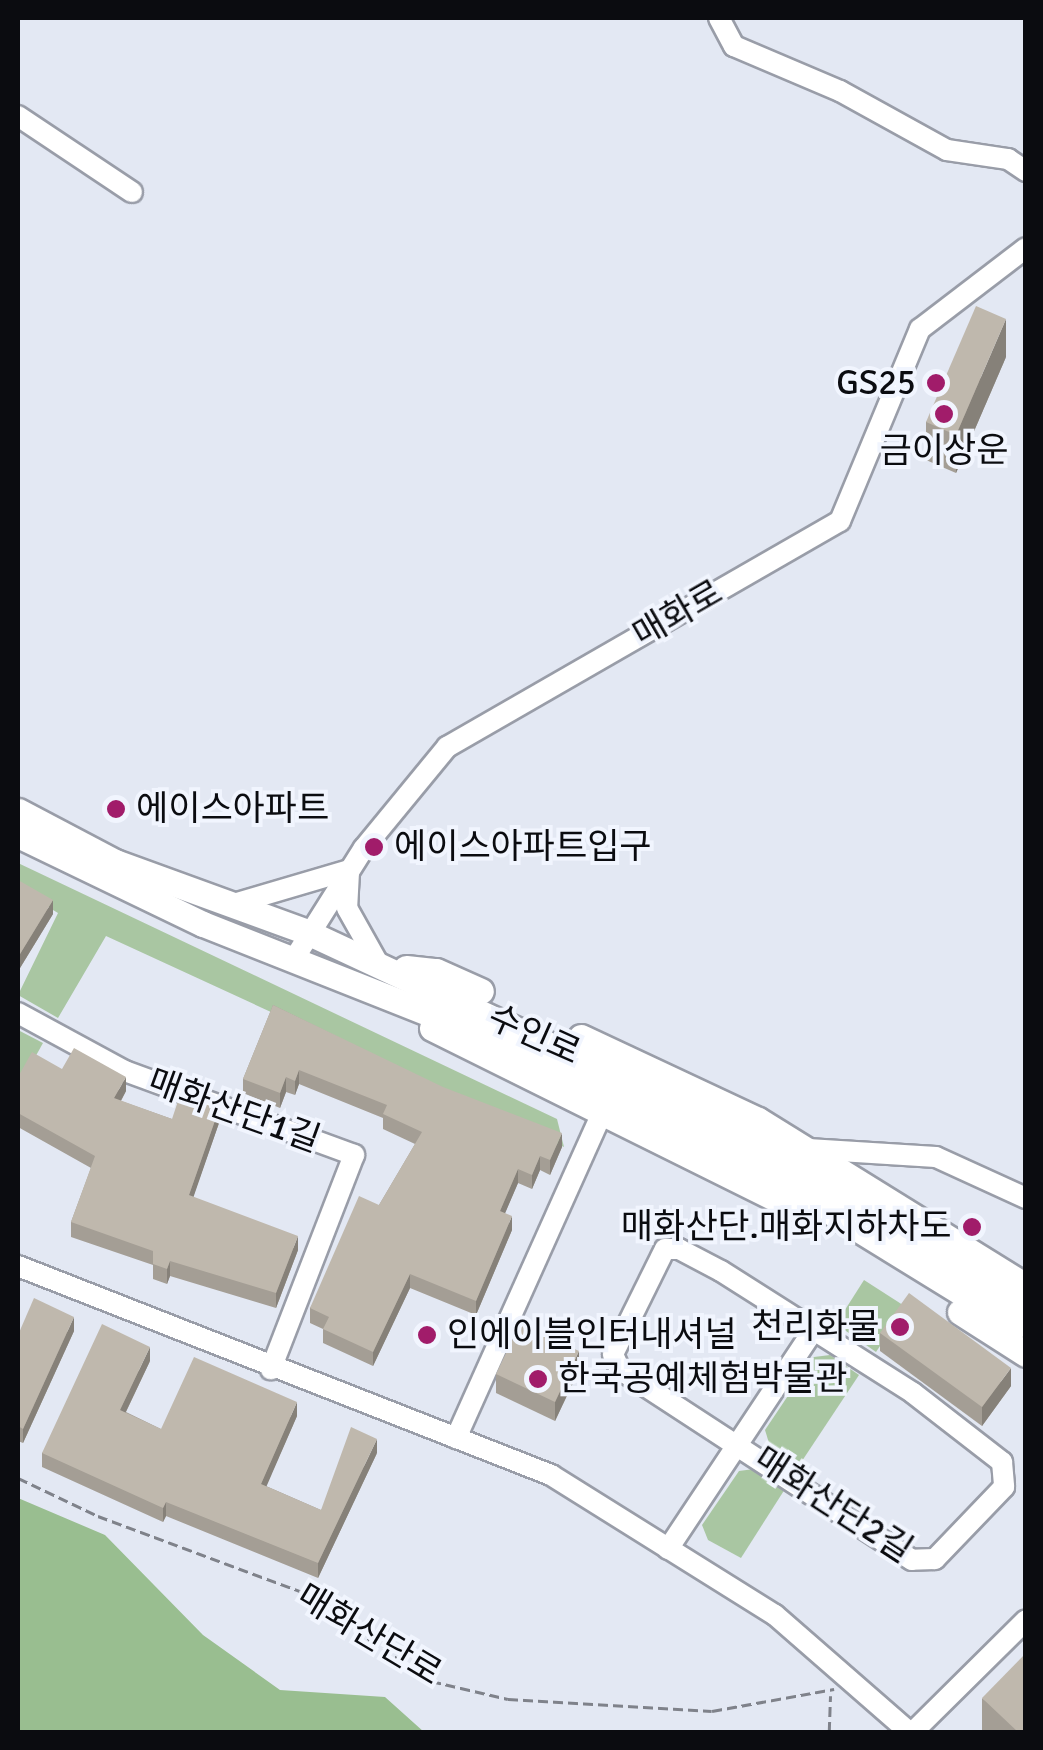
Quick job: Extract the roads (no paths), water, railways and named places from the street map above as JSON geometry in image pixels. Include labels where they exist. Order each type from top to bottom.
[{"type":"main road","name":"수인로","points":[[18,812],[115,862],[307,932],[376,977],[751,1139],[1021,1336]]},
{"type":"main road","name":"수인로","points":[[18,835],[115,886],[294,960],[376,977]]},
{"type":"main road","points":[[376,977],[436,971],[808,1149],[1026,1286]]},
{"type":"main road","points":[[376,977],[410,1018],[808,1214],[1021,1336]]},
{"type":"street","points":[[719,18],[734,46],[840,91],[947,150],[1008,159],[1026,172]]},
{"type":"street","points":[[18,116],[132,192]]},
{"type":"street","name":"매화로","points":[[294,960],[307,932],[349,870],[448,747],[840,521],[920,328],[1026,248]]},
{"type":"street","points":[[230,905],[349,870],[347,908],[376,977]]},
{"type":"street","name":"매화산단1길","points":[[18,1013],[126,1071],[354,1155],[270,1369]]},
{"type":"street","points":[[456,1438],[602,1113]]},
{"type":"street","points":[[808,1149],[936,1156],[1026,1198]]},
{"type":"street","name":"매화산단2길","points":[[680,1248],[815,1328],[1002,1462],[1004,1488],[923,1563],[736,1444],[613,1362],[655,1260],[664,1249],[680,1248]]},
{"type":"street","points":[[18,1266],[270,1369],[550,1475],[775,1615],[849,1673],[911,1732],[1026,1620]]},
{"type":"street","name":"매화산단2길","points":[[668,1549],[815,1328]]},
{"type":"place","name":"GS25","points":[[936,383]]},
{"type":"place","name":"금이상운","points":[[944,414]]},
{"type":"place","name":"에이스아파트","points":[[116,809]]},
{"type":"place","name":"에이스아파트입구","points":[[374,847]]},
{"type":"place","name":"매화산단.매화지하차도","points":[[972,1227]]},
{"type":"place","name":"천리화물","points":[[900,1327]]},
{"type":"place","name":"인에이블인터내셔널","points":[[427,1335]]},
{"type":"place","name":"한국공예체험박물관","points":[[538,1379]]}]
